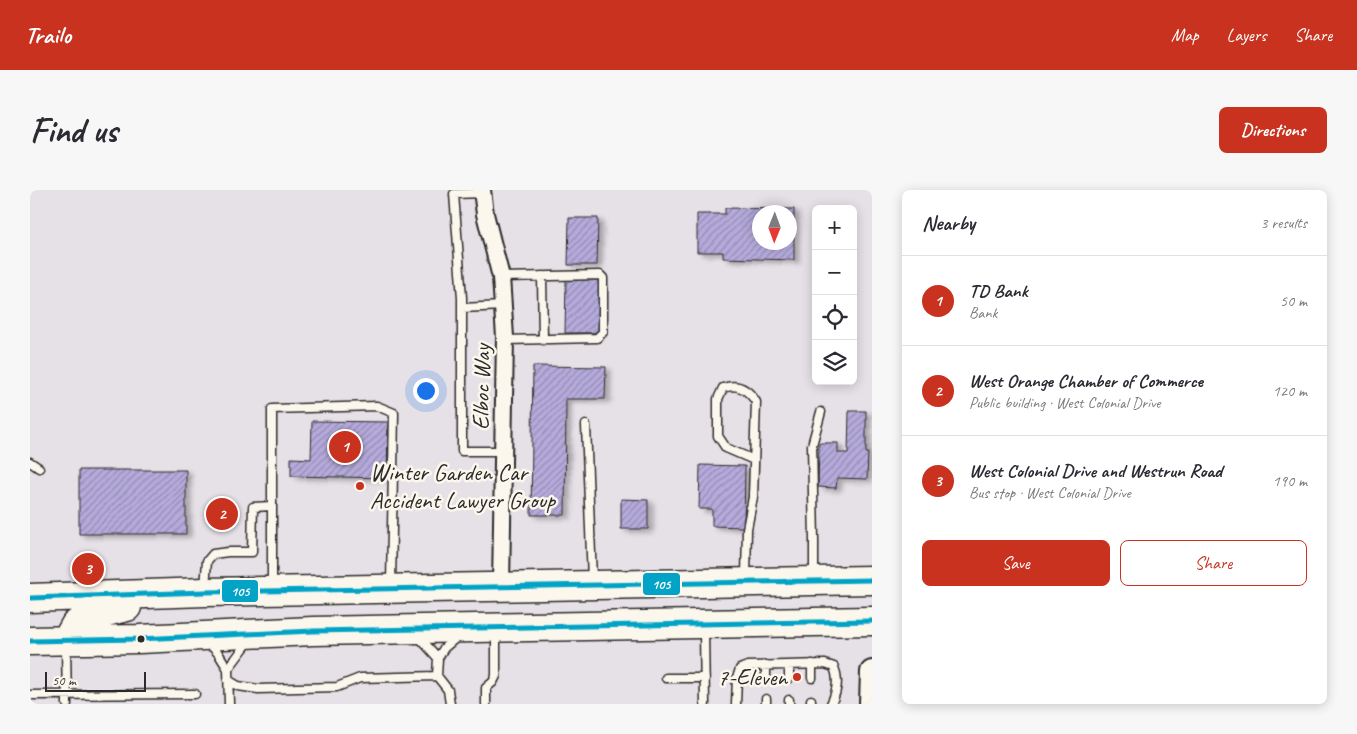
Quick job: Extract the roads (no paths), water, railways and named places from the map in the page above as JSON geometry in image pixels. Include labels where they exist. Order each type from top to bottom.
[{"type":"highway","points":[[30,598],[872,580]]},
{"type":"highway","points":[[496,628],[513,610],[531,601],[591,585]]},
{"type":"highway","points":[[463,628],[492,605],[501,587]]},
{"type":"highway","points":[[66,641],[75,625],[86,617],[195,593]]},
{"type":"highway","points":[[30,641],[411,629],[872,621]]},
{"type":"street","name":"Elboc Way","points":[[483,192],[485,214],[501,277],[505,340],[501,587]]},
{"type":"street","points":[[871,704],[872,672]]},
{"type":"lane","points":[[483,192],[454,194],[462,308],[462,451],[504,451]]},
{"type":"lane","points":[[501,277],[600,275],[604,278],[603,332],[596,338],[505,340]]},
{"type":"lane","points":[[542,276],[543,340]]},
{"type":"lane","points":[[462,308],[503,306]]},
{"type":"lane","points":[[746,582],[747,530],[753,497],[756,402],[749,392],[731,385],[724,388],[718,399],[718,436],[726,448],[754,460]]},
{"type":"lane","points":[[272,592],[272,409],[376,406],[394,413],[390,590]]},
{"type":"lane","points":[[813,581],[812,445],[821,412]]},
{"type":"lane","points":[[586,425],[592,567],[591,585]]},
{"type":"lane","points":[[30,462],[39,468]]},
{"type":"lane","points":[[195,593],[207,561],[213,554],[252,552],[253,506],[272,506]]},
{"type":"lane","points":[[704,624],[705,704]]},
{"type":"lane","points":[[450,704],[448,690],[437,676],[438,658],[444,648],[463,628]]},
{"type":"lane","points":[[486,704],[486,688],[493,682],[496,676],[496,628]]},
{"type":"lane","points":[[411,629],[438,658]]},
{"type":"lane","points":[[228,669],[256,633]]},
{"type":"lane","points":[[202,635],[218,653],[228,669],[229,704]]},
{"type":"lane","points":[[66,641],[66,704]]},
{"type":"lane","points":[[812,664],[812,678]]},
{"type":"lane","points":[[736,704],[737,678],[740,669],[748,666],[825,664],[834,666],[836,673],[836,694],[831,704]]},
{"type":"lane","points":[[766,665],[766,678]]},
{"type":"lane","points":[[789,665],[789,678]]},
{"type":"lane","points":[[228,680],[238,686],[258,689],[337,687],[360,678],[437,676]]},
{"type":"lane","points":[[666,678],[705,678]]},
{"type":"lane","points":[[30,695],[195,694]]},
{"type":"place","name":"TD Bank","points":[[345,447]]},
{"type":"place","name":"Winter Garden Car Accident Lawyer Group","points":[[360,486]]},
{"type":"place","name":"West Orange Chamber of Commerce","points":[[222,514]]},
{"type":"place","name":"West Colonial Drive and Westrun Road","points":[[88,569]]},
{"type":"place","name":"7-Eleven","points":[[797,677]]}]
